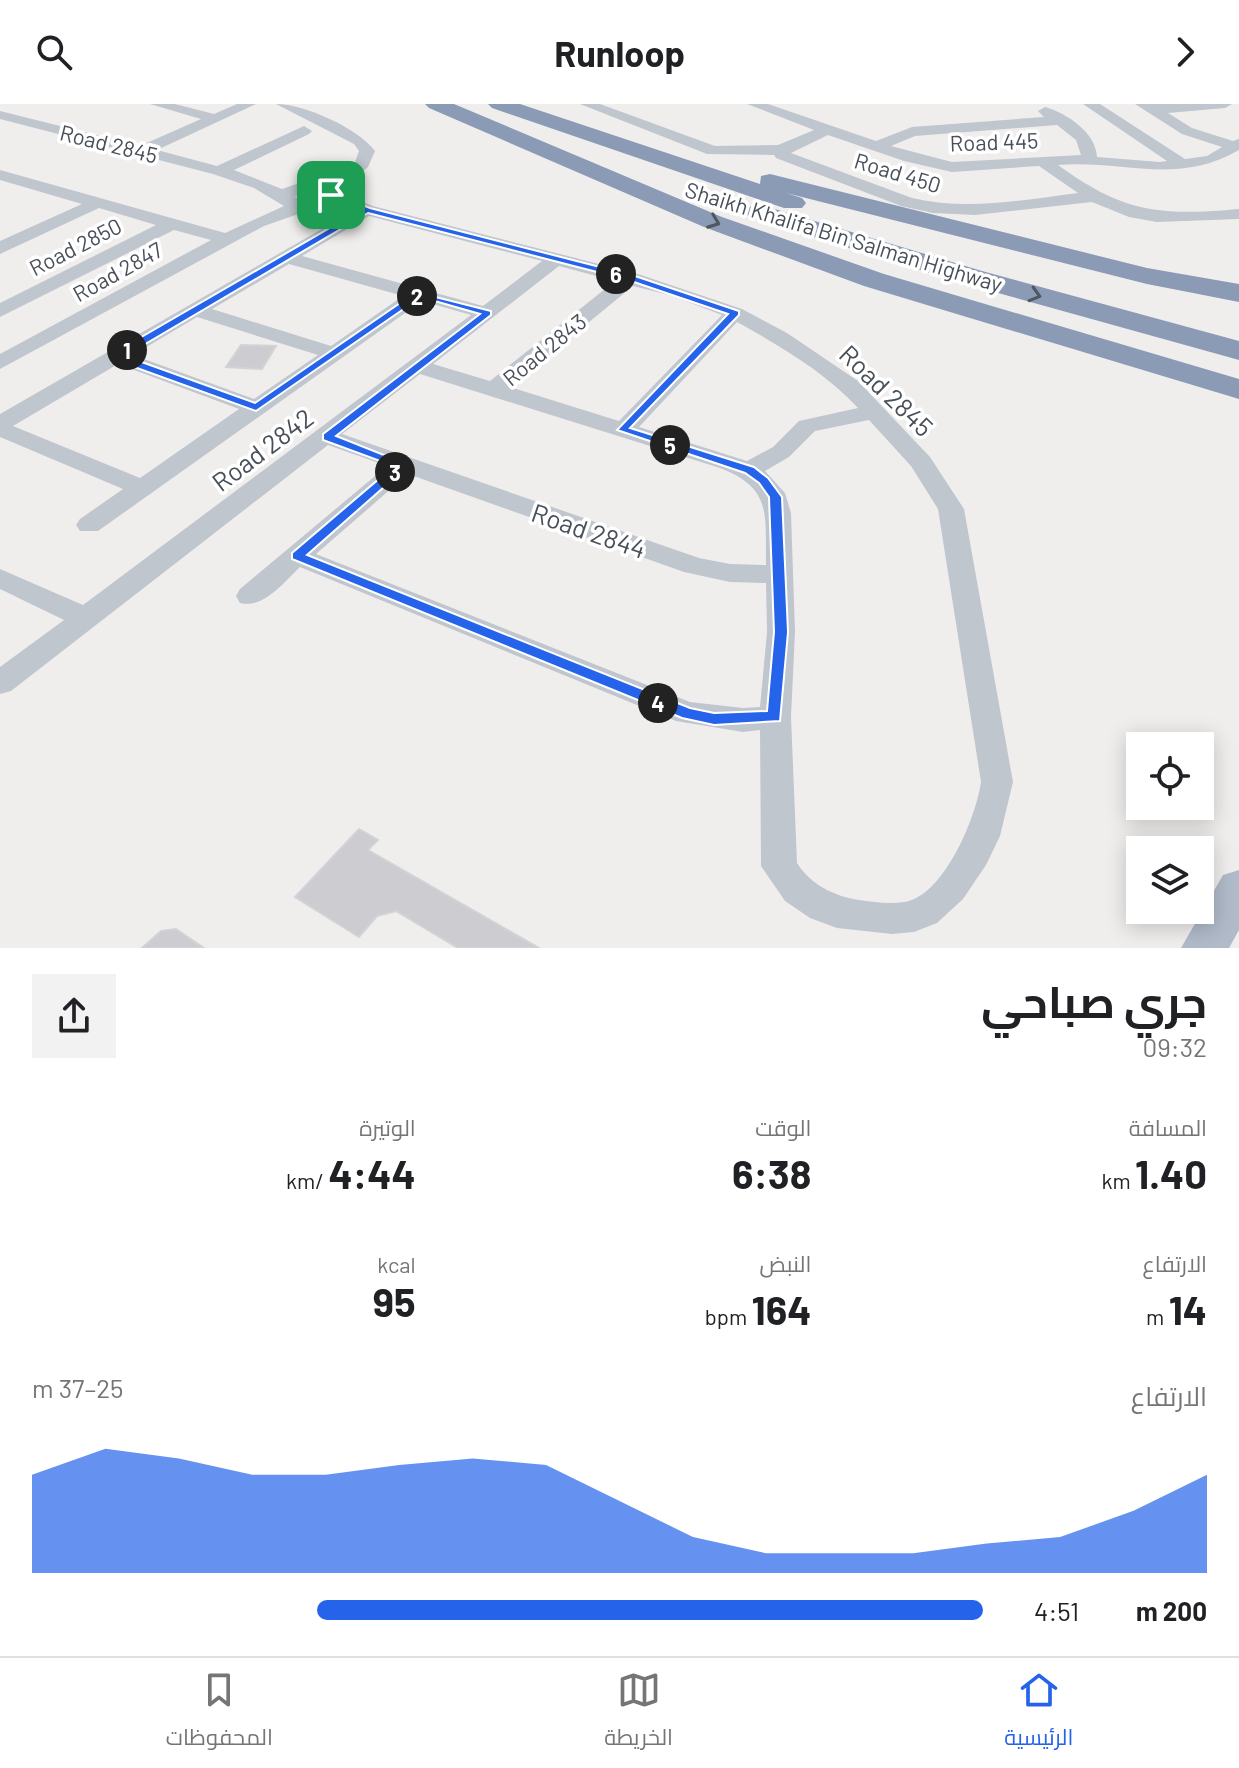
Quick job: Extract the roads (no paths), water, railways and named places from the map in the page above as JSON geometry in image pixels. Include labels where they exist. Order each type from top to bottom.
[{"type":"highway","points":[[436,104],[713,222],[874,280],[1239,389]]},
{"type":"highway","name":"Shaikh Khalifa Bin Salman Highway","points":[[455,104],[586,154],[730,203],[1193,328],[1239,328]]},
{"type":"highway","name":"Shaikh Khalifa Bin Salman Highway","points":[[499,104],[755,191],[985,260],[1193,328],[1239,351]]},
{"type":"highway","points":[[514,104],[674,156],[1147,276],[1239,293]]},
{"type":"highway","points":[[1025,246],[1152,272],[1239,284]]},
{"type":"highway","points":[[1097,347],[1176,377],[1239,407]]},
{"type":"main road","points":[[1204,948],[1239,889]]},
{"type":"street","points":[[157,104],[217,119]]},
{"type":"street","points":[[142,151],[249,104]]},
{"type":"street","points":[[283,104],[364,145],[367,151],[362,164],[308,195]]},
{"type":"street","points":[[587,104],[707,149],[727,152],[785,155],[829,129]]},
{"type":"street","name":"Road 445","points":[[754,104],[877,146],[952,167],[1089,159],[1141,167],[1184,165],[1211,160],[1236,145]]},
{"type":"street","points":[[1036,104],[1088,142],[1091,152],[1089,159]]},
{"type":"street","points":[[1090,104],[1184,165]]},
{"type":"street","points":[[1148,107],[1225,104]]},
{"type":"street","points":[[1148,107],[1187,131],[1236,145]]},
{"type":"street","points":[[5,116],[34,109]]},
{"type":"street","name":"Road 2845","points":[[5,116],[631,278],[735,313],[834,372],[921,462],[951,509],[997,782],[992,816],[962,874],[944,896],[922,913],[897,918],[845,915],[818,905],[785,879],[779,866],[775,717]]},
{"type":"street","points":[[877,146],[912,132],[1059,120]]},
{"type":"street","points":[[219,171],[304,131]]},
{"type":"street","name":"Road 450","points":[[785,155],[907,202],[933,208],[975,210],[1092,197]]},
{"type":"street","points":[[1044,162],[1092,197],[1161,219],[1239,214]]},
{"type":"street","points":[[0,175],[226,239]]},
{"type":"street","points":[[0,194],[27,183]]},
{"type":"street","name":"Road 2847","points":[[0,363],[308,195]]},
{"type":"street","points":[[0,248],[97,203]]},
{"type":"street","points":[[0,426],[363,209]]},
{"type":"street","name":"Road 2850","points":[[0,311],[172,224]]},
{"type":"street","points":[[286,257],[487,313]]},
{"type":"street","name":"Road 2842","points":[[0,683],[557,259]]},
{"type":"street","name":"Road 2843","points":[[494,389],[631,278]]},
{"type":"street","name":"Road 2842","points":[[89,525],[419,294]]},
{"type":"street","points":[[194,310],[333,353]]},
{"type":"street","points":[[623,430],[735,313]]},
{"type":"street","points":[[116,356],[256,408]]},
{"type":"street","name":"Road 2843","points":[[418,366],[750,470]]},
{"type":"street","points":[[297,556],[687,713],[714,719],[775,717],[781,632],[776,497],[764,481],[750,470],[781,452],[807,426],[874,412]]},
{"type":"street","points":[[0,426],[142,488]]},
{"type":"street","name":"Road 2844","points":[[327,437],[694,566],[730,573],[780,575]]},
{"type":"street","points":[[250,596],[403,465]]},
{"type":"street","points":[[0,578],[87,619]]}]
